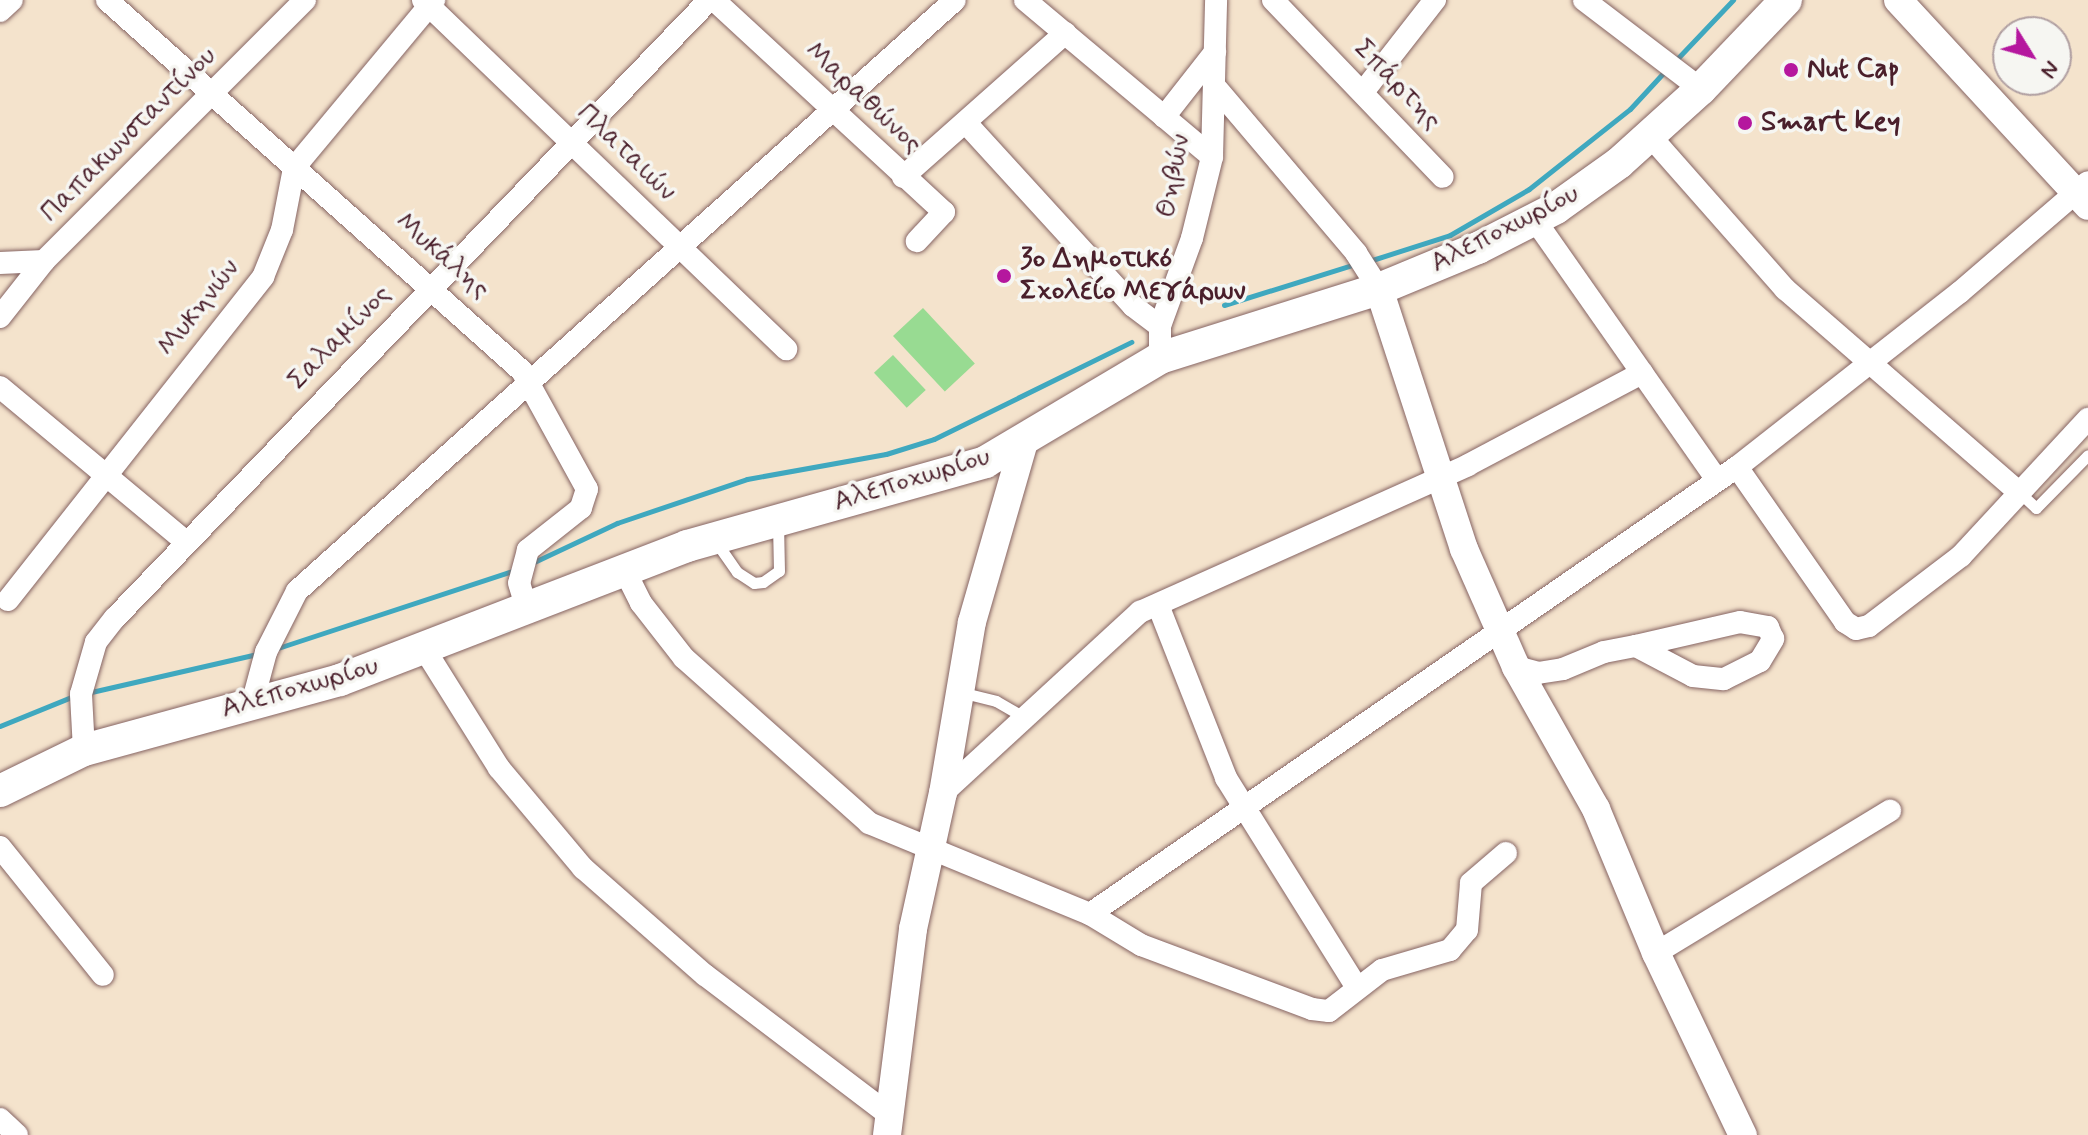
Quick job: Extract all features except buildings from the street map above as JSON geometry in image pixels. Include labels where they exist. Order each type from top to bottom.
[{"type":"main road","name":"Αλεποχωρίου","points":[[0,791],[84,750],[252,704],[425,650],[623,567],[777,519],[923,483],[1024,442],[1160,358],[1376,284],[1535,220],[1590,186],[1651,137],[1693,83],[1786,0]]},
{"type":"street","points":[[0,11],[12,0]]},
{"type":"street","name":"Μυκάλης","points":[[107,0],[503,351],[530,384],[587,489],[581,508],[528,550],[519,583],[527,609]]},
{"type":"street","name":"Παπακωνσταντίνου","points":[[0,317],[44,261],[214,95],[305,0]]},
{"type":"street","name":"Μαραθώνος","points":[[711,0],[944,212],[917,241]]},
{"type":"street","name":"Σαλαμίνος","points":[[84,750],[81,694],[96,642],[186,542],[431,286],[575,144],[711,0]]},
{"type":"street","points":[[252,704],[266,652],[297,591],[955,0]]},
{"type":"street","points":[[1025,0],[1212,157]]},
{"type":"street","name":"Θηβών","points":[[1160,358],[1160,326],[1192,238],[1212,157],[1218,90],[1216,0]]},
{"type":"street","name":"Σπάρτης","points":[[1273,0],[1443,177]]},
{"type":"street","points":[[1363,92],[1435,0]]},
{"type":"street","points":[[1584,0],[1613,8],[1641,43],[1693,83]]},
{"type":"street","points":[[1090,914],[1502,626],[1737,467],[2084,194],[1898,0]]},
{"type":"street","name":"Πλαταιών","points":[[429,2],[786,349]]},
{"type":"street","name":"Μυκηνών","points":[[8,600],[263,277],[282,230],[294,168],[429,2]]},
{"type":"street","points":[[903,177],[1065,33]]},
{"type":"street","points":[[1164,117],[1215,52]]},
{"type":"street","points":[[1218,90],[1356,253],[1376,284],[1464,549],[1502,626],[1516,667],[1596,809],[1656,953],[1743,1135]]},
{"type":"street","points":[[966,123],[1133,306],[1160,326]]},
{"type":"street","points":[[1651,137],[1785,289],[2020,493]]},
{"type":"street","points":[[1535,220],[1717,480]]},
{"type":"street","points":[[0,263],[44,261]]},
{"type":"street","points":[[943,793],[1122,625],[1158,605],[1558,420],[1642,373]]},
{"type":"street","points":[[0,387],[108,473],[186,542]]},
{"type":"street","points":[[1737,467],[1845,622],[1856,629],[1869,626],[1937,577],[2088,419]]},
{"type":"street","points":[[889,1125],[913,929],[943,793],[972,622],[1024,442]]},
{"type":"street","points":[[623,567],[664,636],[692,665],[851,809],[884,832],[1090,914],[1141,945],[1322,1012],[1356,986],[1397,963],[1450,950],[1460,941],[1471,917],[1471,883],[1506,853]]},
{"type":"street","points":[[1158,605],[1214,751],[1244,807],[1356,986]]},
{"type":"street","points":[[1516,667],[1538,673],[1563,669],[1604,652],[1740,622],[1768,627],[1773,639],[1754,666],[1708,681],[1636,646]]},
{"type":"street","points":[[425,650],[499,768],[583,868],[705,975],[889,1125]]},
{"type":"street","points":[[1656,953],[1890,811]]},
{"type":"street","points":[[0,847],[103,975]]},
{"type":"street","points":[[0,1119],[17,1135]]},
{"type":"lane","points":[[2020,493],[2036,508],[2088,455]]},
{"type":"lane","points":[[714,538],[737,572],[754,583],[763,582],[779,571],[777,519]]},
{"type":"lane","points":[[960,692],[996,701],[1024,717]]},
{"type":"green space","points":[[923,308],[975,364],[945,392],[893,336]]},
{"type":"green space","points":[[893,355],[926,390],[907,408],[874,373]]},
{"type":"waterway","points":[[1676,60],[1733,0]]},
{"type":"waterway","points":[[1369,261],[1450,235],[1529,189],[1630,109],[1666,70]]},
{"type":"waterway","points":[[1224,305],[1356,264]]},
{"type":"waterway","points":[[532,563],[617,523],[747,479],[886,454],[934,439],[1131,342]]},
{"type":"waterway","points":[[278,648],[515,570]]},
{"type":"waterway","points":[[87,693],[257,654]]},
{"type":"waterway","points":[[0,726],[74,696]]},
{"type":"place","name":"Nut Cap","points":[[1791,70]]},
{"type":"place","name":"Smart Key","points":[[1745,123]]},
{"type":"place","name":"3ο Δημοτικό Σχολείο Μεγάρων","points":[[1004,276]]}]
